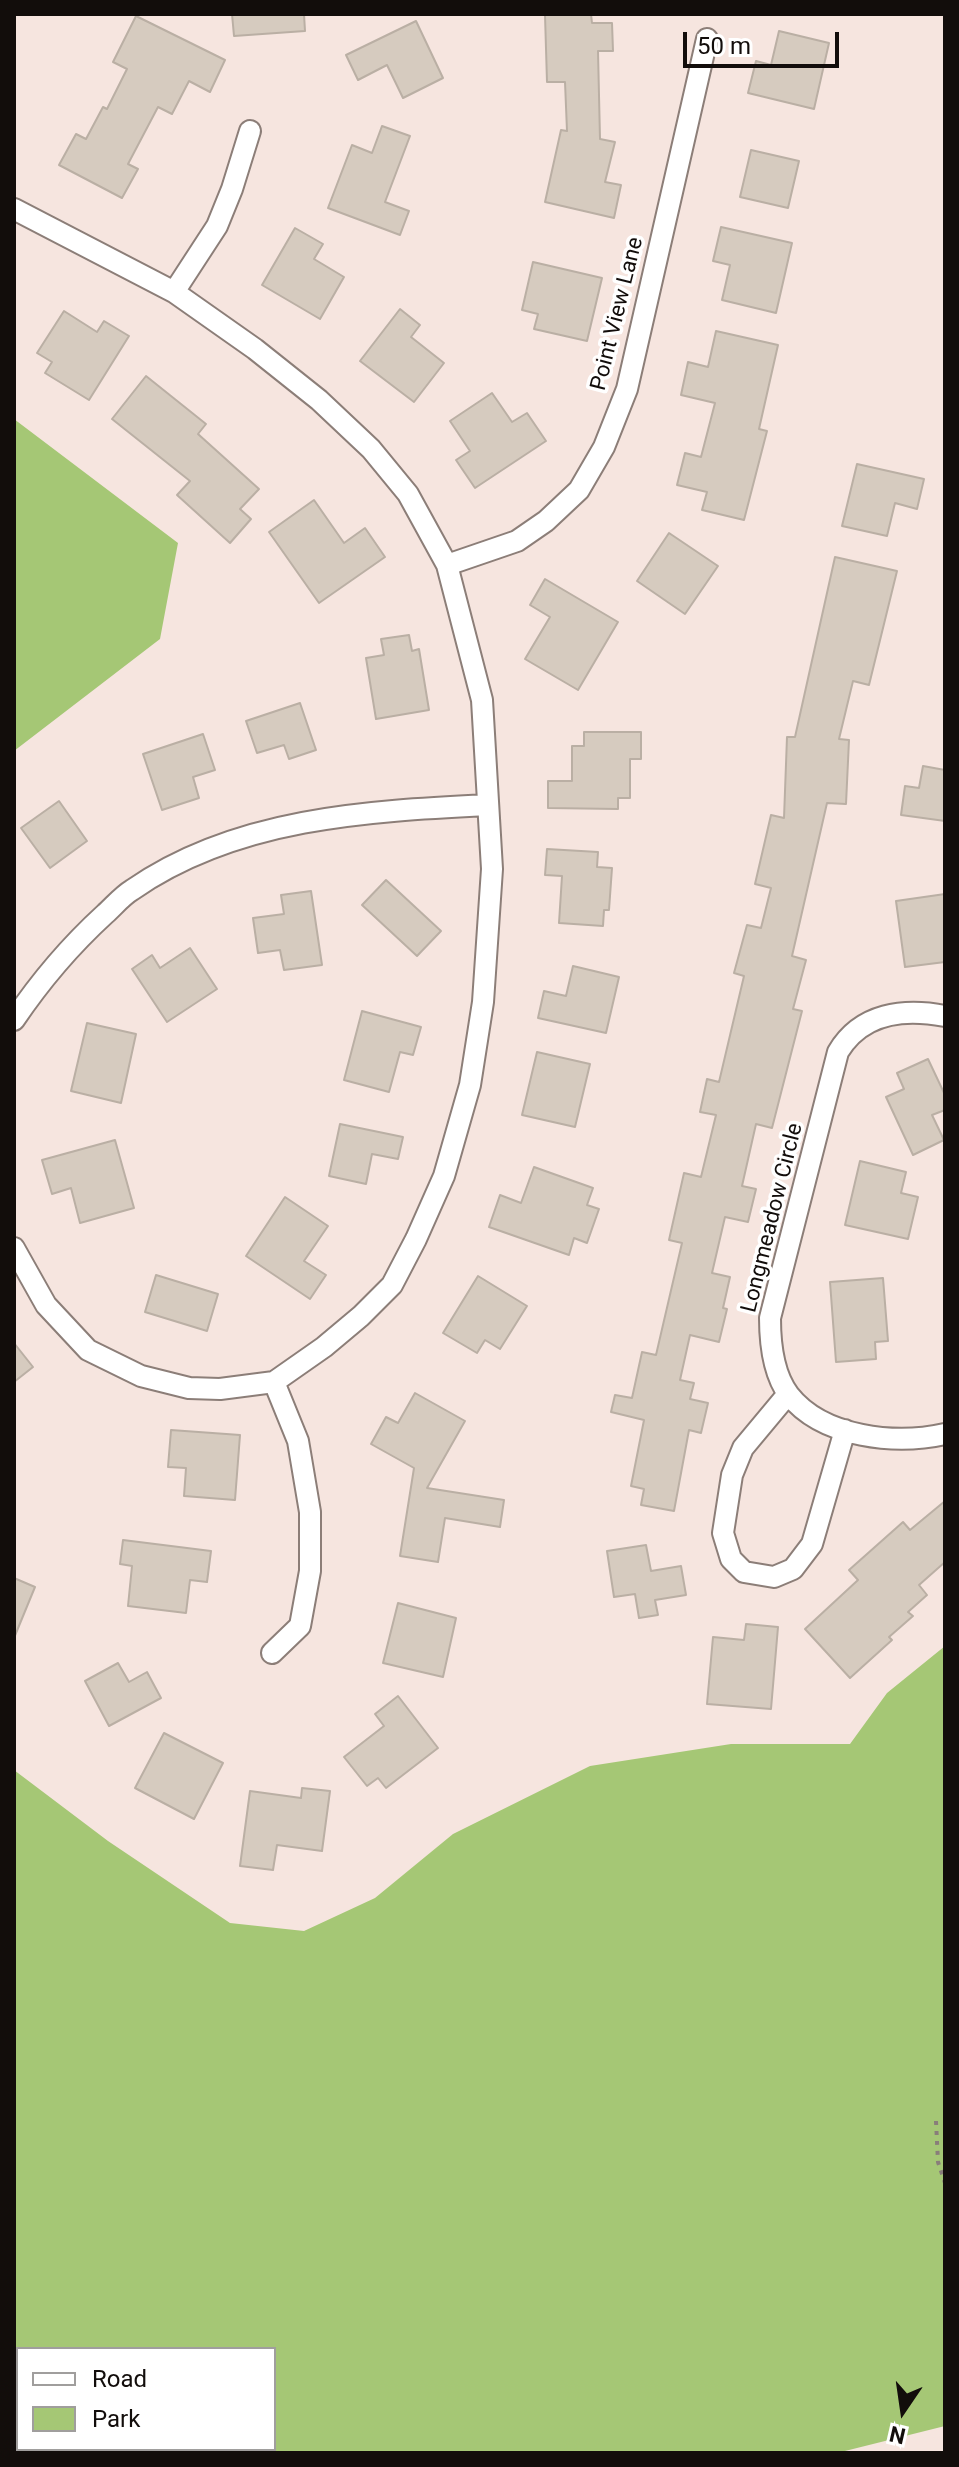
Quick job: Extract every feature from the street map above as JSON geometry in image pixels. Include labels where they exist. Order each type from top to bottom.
[{"type":"street","name":"Point View Lane","points":[[447,565],[517,541],[546,521],[579,490],[604,447],[627,389],[707,39]]},
{"type":"street","points":[[174,292],[217,226],[250,131]]},
{"type":"street","points":[[14,209],[174,292],[298,383],[371,449],[408,494],[447,565],[482,700],[492,869],[483,1002],[470,1085],[444,1176],[392,1285],[333,1340],[274,1382],[220,1389],[189,1388],[141,1376],[88,1350],[46,1305],[14,1248]]},
{"type":"street","points":[[14,1020],[72,944],[131,890],[192,855],[252,832],[400,810],[488,805]]},
{"type":"street","name":"Longmeadow Circle","points":[[945,1016],[917,1011],[888,1014],[847,1037],[838,1052],[770,1318],[770,1351],[788,1394],[813,1417],[845,1430],[881,1438],[926,1438],[945,1434]]},
{"type":"street","points":[[272,1653],[300,1626],[310,1571],[310,1512],[298,1441],[274,1382]]},
{"type":"street","points":[[788,1394],[743,1448],[732,1475],[723,1533],[731,1559],[744,1572],[774,1577],[793,1569],[812,1544],[845,1430]]},
{"type":"path","points":[[936,2121],[938,2162],[945,2183]]},
{"type":"green space","points":[[14,419],[178,543],[160,639],[14,751]]},
{"type":"green space","points":[[945,1646],[945,2426],[837,2453],[14,2453],[14,1770],[108,1841],[230,1923],[304,1931],[375,1898],[453,1834],[590,1766],[731,1744],[850,1744],[887,1693]]},
{"type":"building","points":[[232,14],[304,14],[305,31],[234,36]]},
{"type":"building","points":[[591,14],[592,23],[612,23],[613,51],[598,51],[600,139],[615,142],[605,182],[621,185],[614,218],[545,202],[561,130],[567,131],[565,82],[547,82],[545,15]]},
{"type":"building","points":[[136,16],[225,60],[210,92],[189,81],[172,114],[158,107],[128,164],[138,169],[122,198],[59,165],[76,134],[86,139],[103,107],[107,109],[127,69],[113,62]]},
{"type":"building","points":[[416,21],[443,78],[403,98],[387,65],[358,80],[346,55]]},
{"type":"building","points":[[779,31],[829,43],[814,109],[748,93],[756,61],[771,65]]},
{"type":"building","points":[[382,126],[410,136],[385,202],[409,211],[400,235],[328,208],[352,145],[372,153]]},
{"type":"building","points":[[751,150],[799,161],[788,208],[740,197]]},
{"type":"building","points":[[721,227],[792,243],[776,313],[722,300],[730,265],[713,261]]},
{"type":"building","points":[[295,228],[323,244],[314,259],[344,277],[320,319],[262,285]]},
{"type":"building","points":[[533,262],[602,278],[587,341],[534,329],[538,314],[522,310]]},
{"type":"building","points":[[400,309],[420,325],[411,337],[444,363],[414,402],[360,361]]},
{"type":"building","points":[[64,311],[97,332],[104,321],[129,336],[89,400],[45,373],[52,362],[37,353]]},
{"type":"building","points":[[716,331],[778,345],[759,429],[767,431],[744,520],[702,510],[707,492],[677,485],[685,453],[701,457],[715,403],[681,395],[688,362],[708,367]]},
{"type":"building","points":[[146,376],[206,424],[198,434],[259,489],[240,509],[251,519],[230,543],[177,495],[190,481],[112,419]]},
{"type":"building","points":[[492,393],[512,422],[527,413],[546,441],[475,488],[456,460],[470,451],[450,421]]},
{"type":"building","points":[[857,464],[924,479],[917,509],[895,503],[887,536],[842,526]]},
{"type":"building","points":[[314,500],[344,543],[365,528],[385,557],[319,603],[269,532]]},
{"type":"building","points":[[669,533],[718,566],[685,614],[637,581]]},
{"type":"building","points":[[835,557],[897,571],[869,685],[853,681],[839,739],[849,740],[846,804],[827,803],[792,956],[806,960],[793,1009],[802,1011],[772,1128],[756,1124],[742,1186],[756,1189],[748,1222],[725,1217],[712,1273],[730,1277],[719,1342],[690,1335],[680,1380],[694,1383],[690,1399],[708,1403],[701,1433],[689,1430],[674,1511],[641,1505],[644,1489],[631,1486],[644,1420],[611,1412],[615,1395],[632,1398],[642,1352],[656,1355],[682,1243],[669,1240],[684,1173],[701,1177],[716,1115],[700,1112],[707,1079],[719,1082],[744,976],[734,973],[747,925],[761,928],[771,888],[755,884],[771,815],[784,818],[787,737],[795,737]]},
{"type":"building","points":[[545,579],[618,622],[578,690],[525,659],[550,617],[530,605]]},
{"type":"building","points":[[409,635],[412,651],[419,649],[429,710],[376,719],[366,658],[384,655],[381,639]]},
{"type":"building","points":[[300,703],[316,750],[289,759],[284,745],[257,753],[246,721]]},
{"type":"building","points":[[584,732],[641,732],[641,759],[630,759],[630,798],[618,798],[618,809],[548,808],[548,781],[572,781],[572,746],[584,746]]},
{"type":"building","points":[[203,734],[215,770],[193,777],[199,798],[162,810],[143,754]]},
{"type":"building","points":[[923,766],[945,770],[945,821],[901,815],[905,786],[919,788]]},
{"type":"building","points":[[59,801],[87,841],[50,868],[21,828]]},
{"type":"building","points":[[547,849],[598,852],[597,867],[612,868],[609,910],[604,910],[603,926],[559,923],[562,876],[545,875]]},
{"type":"building","points":[[386,880],[441,931],[417,956],[362,905]]},
{"type":"building","points":[[311,891],[322,965],[284,970],[280,950],[258,953],[253,918],[284,914],[281,895]]},
{"type":"building","points":[[945,894],[945,962],[905,967],[896,901]]},
{"type":"building","points":[[190,948],[217,989],[167,1022],[132,969],[152,955],[160,968]]},
{"type":"building","points":[[573,966],[619,977],[606,1033],[538,1018],[544,991],[566,996]]},
{"type":"building","points":[[362,1011],[421,1027],[413,1055],[400,1052],[389,1092],[344,1080]]},
{"type":"building","points":[[87,1023],[136,1034],[121,1103],[71,1091]]},
{"type":"building","points":[[537,1052],[590,1064],[575,1127],[522,1115]]},
{"type":"building","points":[[928,1059],[945,1095],[945,1110],[932,1115],[944,1140],[913,1155],[886,1097],[904,1089],[897,1073]]},
{"type":"building","points":[[340,1124],[403,1137],[398,1159],[372,1154],[366,1184],[329,1176]]},
{"type":"building","points":[[115,1140],[134,1208],[80,1223],[71,1188],[52,1194],[42,1160]]},
{"type":"building","points":[[860,1161],[906,1172],[901,1193],[918,1197],[908,1239],[845,1225]]},
{"type":"building","points":[[534,1167],[593,1188],[587,1205],[599,1209],[587,1243],[574,1238],[569,1255],[489,1227],[500,1195],[521,1203]]},
{"type":"building","points":[[285,1197],[328,1226],[304,1261],[326,1275],[310,1299],[246,1256]]},
{"type":"building","points":[[156,1275],[218,1294],[207,1331],[145,1312]]},
{"type":"building","points":[[478,1276],[527,1306],[500,1349],[485,1340],[477,1353],[443,1333]]},
{"type":"building","points":[[883,1278],[888,1341],[875,1342],[876,1359],[836,1362],[830,1282]]},
{"type":"building","points":[[14,1343],[33,1367],[14,1382]]},
{"type":"building","points":[[415,1393],[465,1421],[427,1488],[504,1500],[500,1527],[445,1518],[438,1562],[400,1556],[414,1468],[371,1444],[386,1417],[398,1423]]},
{"type":"building","points":[[171,1430],[240,1435],[235,1500],[184,1496],[186,1468],[168,1467]]},
{"type":"building","points":[[945,1501],[945,1562],[919,1585],[927,1595],[908,1612],[913,1616],[850,1678],[805,1629],[858,1580],[849,1570],[903,1522],[910,1530]]},
{"type":"building","points":[[123,1540],[211,1551],[207,1582],[190,1580],[186,1613],[128,1606],[132,1566],[120,1564]]},
{"type":"building","points":[[646,1545],[651,1571],[681,1566],[686,1595],[655,1600],[658,1615],[639,1618],[635,1594],[614,1597],[607,1551]]},
{"type":"building","points":[[14,1578],[35,1587],[14,1638]]},
{"type":"building","points":[[398,1603],[456,1618],[443,1677],[383,1663]]},
{"type":"building","points":[[746,1624],[778,1627],[771,1709],[707,1704],[713,1637],[744,1640]]},
{"type":"building","points":[[118,1663],[129,1682],[147,1672],[161,1698],[109,1726],[85,1681]]},
{"type":"building","points":[[398,1696],[438,1748],[386,1788],[378,1778],[367,1786],[344,1757],[384,1726],[375,1714]]},
{"type":"building","points":[[164,1733],[223,1763],[194,1819],[135,1788]]},
{"type":"building","points":[[302,1788],[330,1791],[322,1851],[277,1845],[273,1870],[240,1866],[250,1791],[301,1798]]}]
